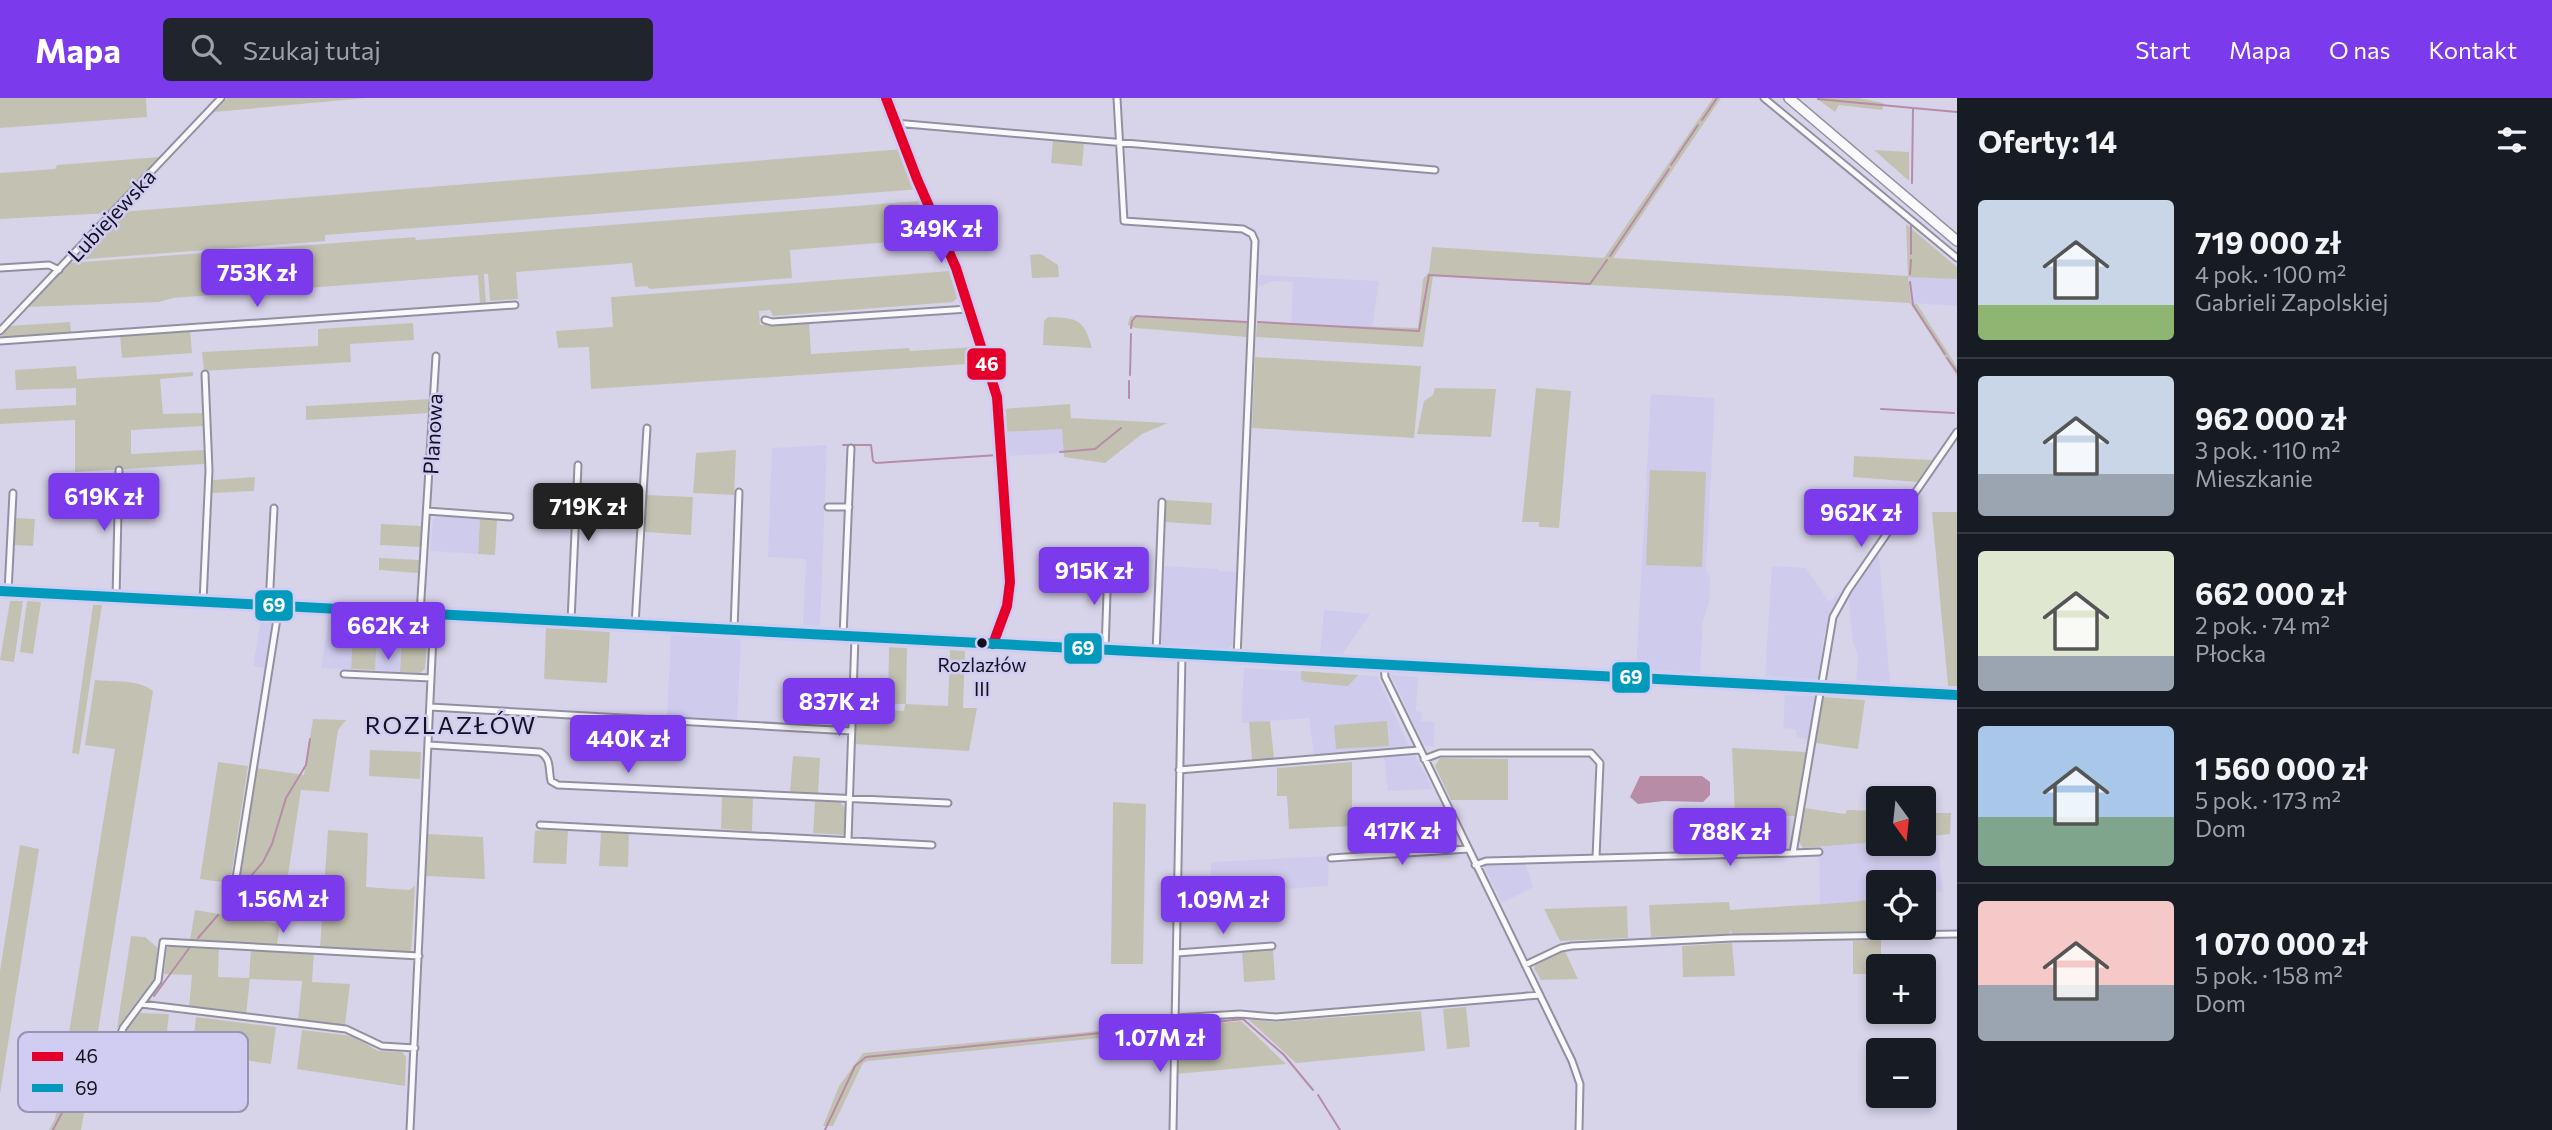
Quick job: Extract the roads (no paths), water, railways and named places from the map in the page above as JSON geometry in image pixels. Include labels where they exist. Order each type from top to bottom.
[{"type":"main road","points":[[1789,98],[1957,241]]},
{"type":"street","name":"Lubiejewska","points":[[0,331],[221,98]]},
{"type":"street","points":[[886,98],[956,268],[998,402],[1010,582],[1007,606],[993,644]]},
{"type":"street","points":[[1117,98],[1124,221],[1243,229],[1252,234],[1255,241],[1237,657]]},
{"type":"street","points":[[1765,98],[1957,258]]},
{"type":"street","points":[[895,123],[1435,170]]},
{"type":"street","points":[[0,268],[49,265],[59,270]]},
{"type":"street","points":[[0,341],[515,304]]},
{"type":"street","points":[[765,320],[772,322],[968,309]]},
{"type":"street","name":"Planowa","points":[[420,614],[436,356]]},
{"type":"street","points":[[203,602],[209,470],[205,374]]},
{"type":"street","points":[[635,625],[647,428]]},
{"type":"street","points":[[1793,853],[1827,642],[1836,610],[1957,432]]},
{"type":"street","points":[[843,636],[851,448]]},
{"type":"street","points":[[571,621],[578,465]]},
{"type":"street","points":[[116,598],[119,470]]},
{"type":"street","points":[[734,630],[739,492]]},
{"type":"street","points":[[13,494],[4,592],[1957,695]]},
{"type":"street","points":[[1156,653],[1162,502]]},
{"type":"street","points":[[828,507],[849,507]]},
{"type":"street","points":[[269,606],[274,508]]},
{"type":"street","points":[[428,511],[510,517]]},
{"type":"street","points":[[1105,650],[1108,565]]},
{"type":"street","points":[[231,910],[279,606]]},
{"type":"street","points":[[410,1130],[435,614]]},
{"type":"street","points":[[848,841],[855,637]]},
{"type":"street","points":[[1173,1130],[1182,654]]},
{"type":"street","points":[[1384,665],[1385,677],[1419,750],[1578,1077],[1581,1101],[1579,1130]]},
{"type":"street","points":[[344,674],[431,678]]},
{"type":"street","points":[[430,707],[852,731]]},
{"type":"street","points":[[429,745],[540,752],[547,755],[551,781],[558,785],[948,803]]},
{"type":"street","points":[[1179,770],[1419,750]]},
{"type":"street","points":[[1424,759],[1440,753],[1464,752],[1594,755],[1600,763],[1596,858]]},
{"type":"street","points":[[540,825],[932,845]]},
{"type":"street","points":[[1331,858],[1468,849]]},
{"type":"street","points":[[1475,865],[1486,861],[1819,852]]},
{"type":"street","points":[[1525,965],[1561,948],[1572,946],[1732,938],[1957,934]]},
{"type":"street","points":[[122,1032],[158,981],[162,943],[167,941],[419,956]]},
{"type":"street","points":[[1177,953],[1272,946]]},
{"type":"street","points":[[1176,1018],[1240,1014],[1276,1017],[1540,995]]},
{"type":"street","points":[[141,1004],[346,1029],[382,1046],[415,1048]]},
{"type":"waterway","points":[[1702,120],[1717,98]]},
{"type":"waterway","points":[[1818,99],[1913,108],[1912,183]]},
{"type":"waterway","points":[[1913,108],[1957,112]]},
{"type":"waterway","points":[[1671,165],[1698,125]]},
{"type":"waterway","points":[[1610,256],[1669,169]]},
{"type":"waterway","points":[[1911,224],[1911,254]]},
{"type":"waterway","points":[[1258,322],[1419,331],[1429,275],[1590,284],[1607,260]]},
{"type":"waterway","points":[[1910,274],[1911,260]]},
{"type":"waterway","points":[[1910,282],[1913,305],[1945,354]]},
{"type":"waterway","points":[[1131,328],[1136,316],[1247,322]]},
{"type":"waterway","points":[[1130,375],[1131,334]]},
{"type":"waterway","points":[[1947,358],[1957,372]]},
{"type":"waterway","points":[[1129,381],[1129,398]]},
{"type":"waterway","points":[[1881,409],[1954,413]]},
{"type":"waterway","points":[[1060,452],[1095,449],[1121,428]]},
{"type":"waterway","points":[[843,445],[871,445],[873,461],[876,463],[998,455]]},
{"type":"waterway","points":[[239,890],[263,862],[272,844],[286,798],[306,765],[310,739]]},
{"type":"waterway","points":[[198,938],[218,915]]},
{"type":"waterway","points":[[154,996],[190,947]]},
{"type":"waterway","points":[[1179,1026],[1243,1019],[1284,1055],[1313,1090]]},
{"type":"waterway","points":[[825,1130],[855,1066],[866,1057],[1169,1026]]},
{"type":"waterway","points":[[1318,1095],[1340,1130]]},
{"type":"waterway","points":[[53,1130],[62,1112]]},
{"type":"place","name":"Rozlazłów III","points":[[982,643]]},
{"type":"district","name":"ROZLAZŁÓW","points":[[451,724]]}]
